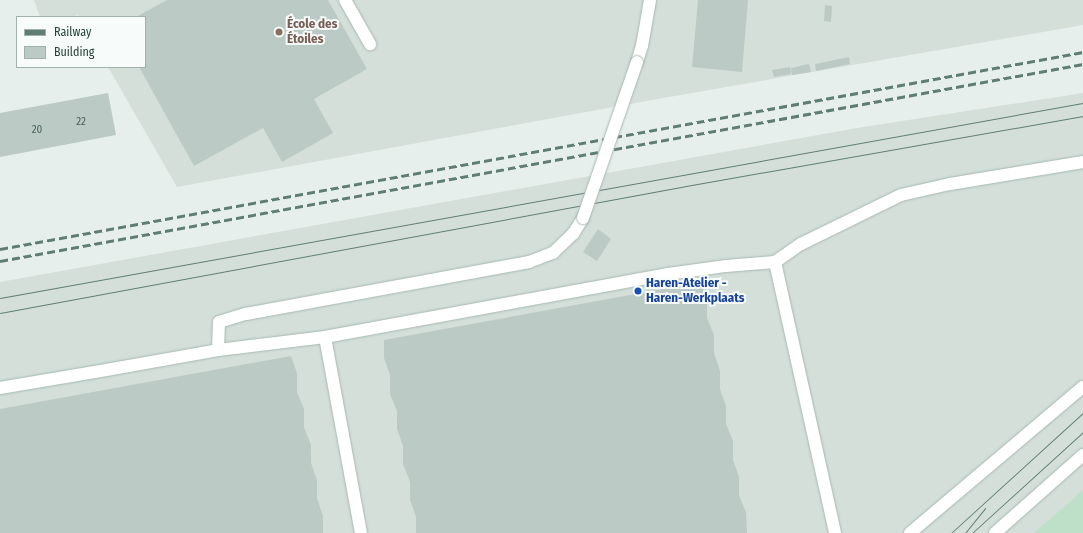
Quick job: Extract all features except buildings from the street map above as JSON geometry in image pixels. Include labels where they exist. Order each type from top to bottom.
[{"type":"lane","points":[[345,0],[370,44]]},
{"type":"lane","points":[[218,350],[220,322],[246,314],[529,262],[553,254],[573,234],[583,218],[642,46],[650,0]]},
{"type":"lane","points":[[0,388],[218,350],[325,337],[668,274],[726,266],[775,262],[801,244],[901,195],[950,184],[1083,162]]},
{"type":"lane","points":[[775,262],[835,533]]},
{"type":"lane","points":[[325,337],[361,533]]},
{"type":"lane","points":[[910,533],[1083,387]]},
{"type":"lane","points":[[995,533],[1083,455]]},
{"type":"shaded area","points":[[34,0],[1083,0],[1083,25],[652,100],[177,187],[109,68],[146,68],[146,16],[40,16]]},
{"type":"shaded area","points":[[1083,93],[1083,533],[0,533],[0,282],[857,128]]},
{"type":"green space","points":[[1083,490],[1083,533],[1034,533]]},
{"type":"tram line","points":[[0,298],[1083,103]]},
{"type":"tram line","points":[[0,313],[686,186],[1083,116]]},
{"type":"tram line","points":[[951,533],[1083,413]]},
{"type":"tram line","points":[[972,533],[1083,432]]},
{"type":"tram line","points":[[965,533],[985,508]]},
{"type":"railway","points":[[0,249],[1083,52]]},
{"type":"railway","points":[[0,261],[1083,64]]},
{"type":"place","name":"École des Étoiles","points":[[279,32]]},
{"type":"place","name":"Haren-Atelier - Haren-Werkplaats","points":[[638,291]]}]
